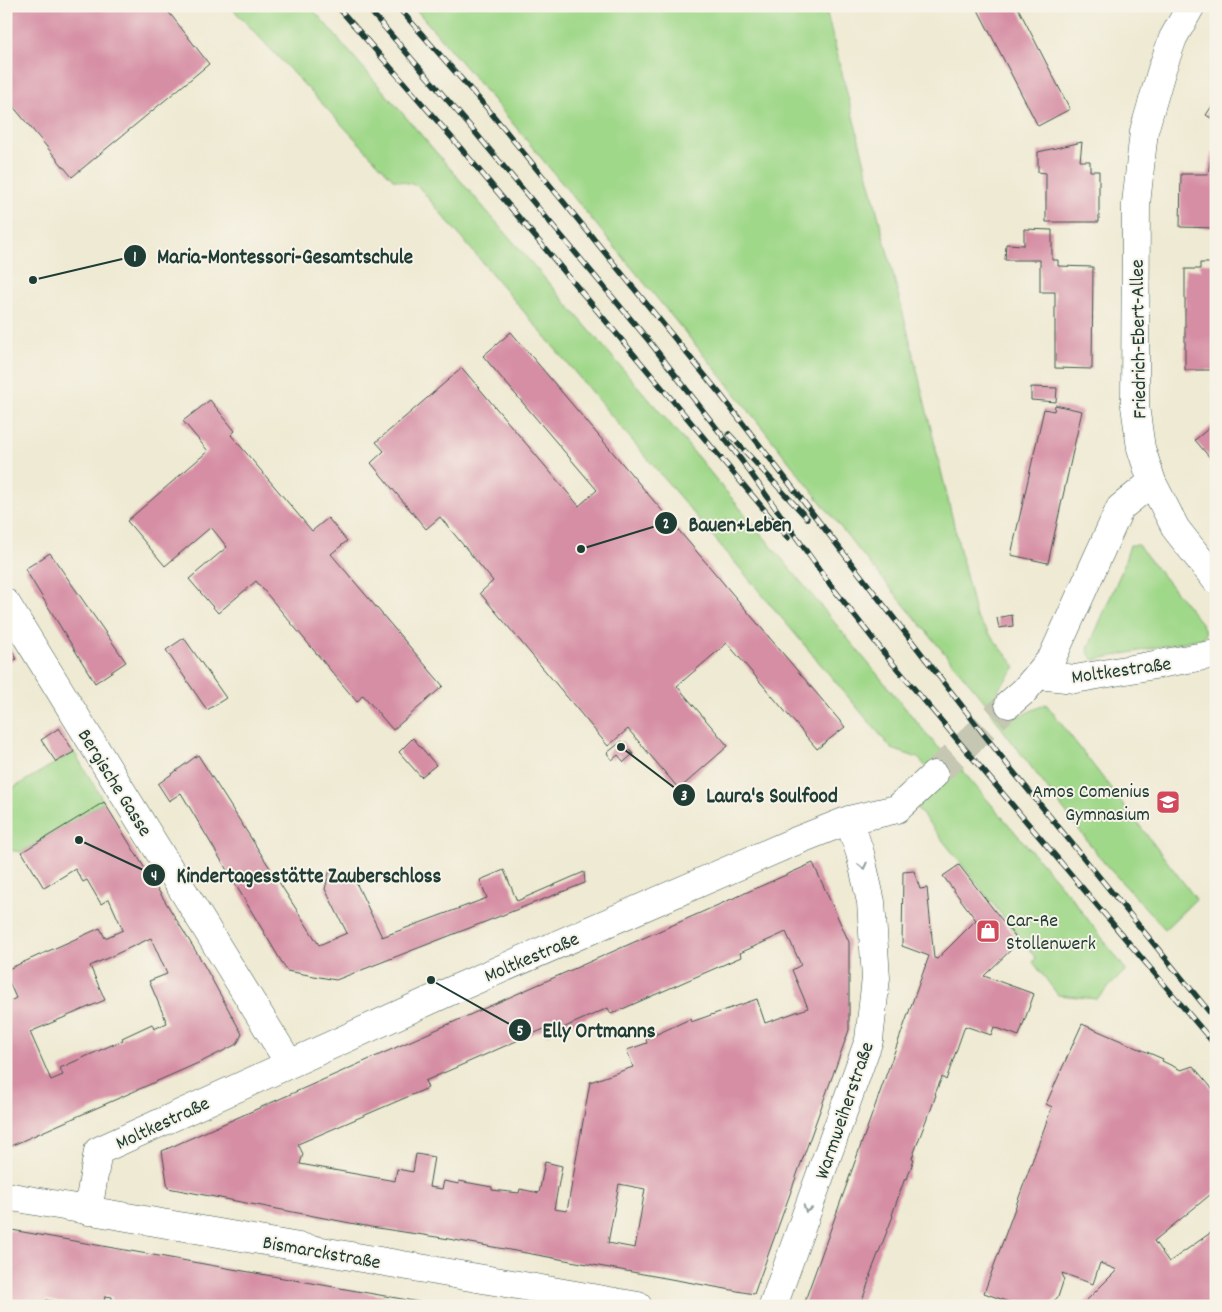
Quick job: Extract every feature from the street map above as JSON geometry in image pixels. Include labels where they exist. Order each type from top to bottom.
[{"type":"street","name":"Friedrich-Ebert-Allee","points":[[1191,6],[1173,38],[1144,131],[1136,204],[1135,406],[1141,448],[1152,482],[1176,529],[1216,580]]},
{"type":"street","points":[[1009,704],[1024,691],[1052,658],[1120,508],[1152,482]]},
{"type":"street","name":"Bergische Gasse","points":[[6,603],[289,1063]]},
{"type":"street","name":"Moltkestraße","points":[[1038,674],[1075,679],[1216,654]]},
{"type":"street","name":"Moltkestraße","points":[[88,1211],[98,1152],[289,1063],[464,985],[849,820],[897,809],[934,775]]},
{"type":"street","name":"Warmweiherstraße","points":[[773,1306],[869,1040],[876,978],[871,902],[860,853],[849,820]]},
{"type":"street","name":"Bismarckstraße","points":[[6,1196],[638,1306]]},
{"type":"green space","points":[[230,6],[310,6],[672,426],[935,744],[959,767],[1071,897],[1126,970],[1097,999],[1058,995],[1033,962],[1036,958],[917,808],[934,775],[918,758],[892,749],[418,186],[393,179]]},
{"type":"green space","points":[[413,6],[825,6],[911,345],[976,617],[1016,667],[997,691],[1020,716],[1046,704],[1196,899],[1165,929],[1105,864],[1003,730],[985,702],[857,548],[731,388],[495,102]]},
{"type":"green space","points":[[1130,545],[1138,545],[1201,623],[1206,632],[1203,638],[1094,660],[1089,655],[1088,649],[1122,570]]},
{"type":"green space","points":[[74,752],[104,802],[22,852],[8,850],[10,836],[6,832],[6,792]]},
{"type":"building","points":[[6,6],[164,6],[209,64],[72,177],[6,98]]},
{"type":"building","points":[[976,6],[1017,6],[1070,109],[1038,126]]},
{"type":"building","points":[[1216,100],[1216,121],[1206,115]]},
{"type":"building","points":[[1082,142],[1080,161],[1090,161],[1090,171],[1099,171],[1099,222],[1046,222],[1046,173],[1038,172],[1038,152]]},
{"type":"building","points":[[1212,152],[1216,153],[1216,228],[1180,227],[1181,174],[1208,174]]},
{"type":"building","points":[[1024,229],[1052,230],[1052,260],[1058,260],[1058,266],[1093,267],[1092,369],[1055,368],[1055,292],[1040,292],[1040,260],[1005,260],[1006,244],[1024,245]]},
{"type":"building","points":[[1200,263],[1216,263],[1216,370],[1185,370],[1185,269],[1200,269]]},
{"type":"building","points":[[511,332],[845,727],[817,749],[727,643],[677,686],[728,746],[679,789],[628,729],[608,746],[480,593],[493,581],[440,517],[426,529],[371,463],[384,451],[376,442],[462,368],[579,506],[597,490],[483,356]]},
{"type":"building","points":[[1031,387],[1057,388],[1056,402],[1031,400]]},
{"type":"building","points":[[210,400],[235,431],[231,435],[312,531],[328,518],[347,541],[331,554],[443,686],[393,730],[363,695],[357,702],[256,581],[218,613],[189,579],[227,547],[211,527],[165,566],[127,521],[208,451],[183,421]]},
{"type":"building","points":[[1055,405],[1082,411],[1048,563],[1011,555],[1044,409],[1054,411]]},
{"type":"building","points":[[1216,422],[1216,465],[1195,440]]},
{"type":"building","points":[[50,553],[126,662],[95,683],[25,569]]},
{"type":"building","points":[[1012,615],[1013,626],[999,628],[997,618]]},
{"type":"building","points":[[184,638],[226,698],[207,710],[166,650]]},
{"type":"building","points":[[6,641],[17,659],[6,662]]},
{"type":"building","points":[[59,728],[74,752],[56,762],[41,740]]},
{"type":"building","points":[[413,738],[436,765],[421,777],[399,752]]},
{"type":"building","points":[[622,741],[633,754],[624,762],[618,755],[612,760],[607,753]]},
{"type":"building","points":[[198,755],[319,945],[347,933],[325,889],[330,869],[352,874],[382,937],[487,898],[480,880],[504,870],[517,901],[584,872],[585,883],[336,980],[287,971],[181,793],[169,801],[158,784]]},
{"type":"building","points":[[104,802],[200,958],[242,1034],[237,1044],[205,1060],[6,1148],[6,1003],[16,998],[6,975],[6,970],[100,928],[105,938],[123,930],[109,899],[101,904],[87,880],[83,882],[75,869],[44,888],[22,852]],"holes":[[[151,938],[167,974],[149,981],[167,1023],[154,1029],[152,1024],[122,1038],[123,1040],[60,1068],[63,1075],[51,1080],[30,1032],[105,1000],[90,966]]]},
{"type":"building","points":[[813,863],[849,942],[849,1030],[754,1294],[443,1238],[371,1227],[168,1188],[162,1151]],"holes":[[[786,932],[801,965],[792,970],[808,1008],[765,1023],[757,999],[691,1022],[690,1019],[646,1039],[647,1043],[627,1050],[633,1067],[590,1082],[567,1211],[554,1209],[562,1166],[545,1162],[539,1193],[520,1189],[519,1193],[492,1190],[492,1187],[459,1181],[459,1184],[444,1181],[442,1189],[429,1187],[434,1157],[416,1154],[413,1172],[397,1169],[395,1181],[300,1164],[303,1154],[298,1144],[428,1088],[425,1081],[544,1029],[547,1035],[608,1008],[611,1014],[741,957],[740,953]],[[619,1184],[645,1189],[635,1248],[608,1243]]]},
{"type":"building","points":[[959,865],[1019,942],[984,976],[1034,994],[1019,1036],[994,1027],[991,1035],[965,1026],[946,1080],[942,1077],[935,1094],[912,1158],[914,1159],[907,1179],[905,1178],[893,1216],[859,1306],[803,1306],[929,956],[902,946],[903,872],[914,871],[920,889],[927,888],[934,958],[937,959],[976,920],[943,876]]},
{"type":"building","points":[[1082,1024],[1163,1059],[1162,1061],[1181,1070],[1193,1066],[1216,1093],[1216,1190],[1154,1241],[1169,1262],[1216,1229],[1216,1306],[1081,1306],[1117,1270],[1100,1263],[1093,1284],[1062,1273],[1064,1279],[1058,1297],[1048,1306],[1020,1306],[984,1293],[1052,1107],[1046,1104]]},
{"type":"building","points":[[6,1229],[436,1306],[159,1306],[125,1300],[125,1304],[112,1302],[112,1297],[105,1296],[104,1303],[107,1306],[82,1306],[46,1300],[45,1306],[6,1306]]},
{"type":"tunnel","points":[[934,775],[1009,704]]},
{"type":"railway","points":[[337,6],[453,139],[788,538]]},
{"type":"railway","points":[[366,6],[469,125],[649,341],[742,461],[829,583],[884,653],[1216,1046]]},
{"type":"railway","points":[[397,6],[487,108],[720,394],[1007,764],[1216,1020]]},
{"type":"railway","points":[[729,434],[807,518]]},
{"type":"place","name":"Maria-Montessori-Gesamtschule","points":[[33,280]]},
{"type":"place","name":"Bauen+Leben","points":[[581,549]]},
{"type":"place","name":"Laura's Soulfood","points":[[621,747]]},
{"type":"place","name":"Amos Comenius Gymnasium","points":[[1168,802]]},
{"type":"place","name":"Kindertagesstätte Zauberschloss","points":[[79,840]]},
{"type":"place","name":"Car-Re Stollenwerk","points":[[988,931]]},
{"type":"place","name":"Elly Ortmanns","points":[[431,980]]}]
